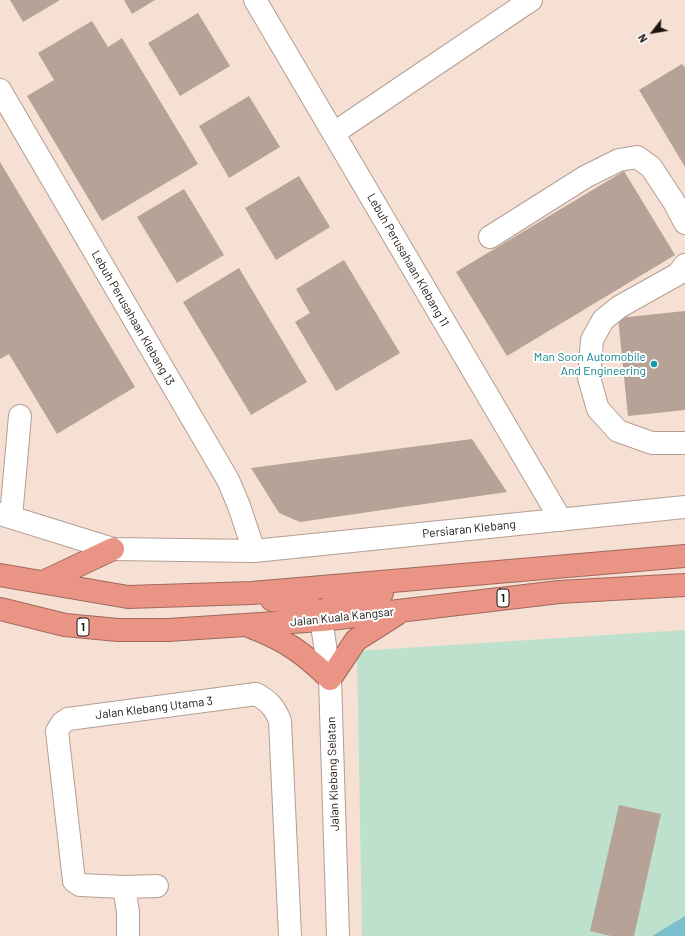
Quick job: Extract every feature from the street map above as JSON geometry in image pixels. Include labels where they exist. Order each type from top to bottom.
[{"type":"highway","points":[[43,582],[114,549]]},
{"type":"highway","name":"1","points":[[0,575],[128,597],[233,594],[685,556]]},
{"type":"highway","points":[[233,594],[302,604],[321,616],[336,604],[380,593],[496,580],[515,571]]},
{"type":"highway","name":"Jalan Kuala Kangsar","points":[[0,609],[66,625],[118,630],[168,630],[246,625],[321,616],[403,610],[559,592],[685,585]]},
{"type":"highway","points":[[246,625],[295,648],[314,662],[330,679],[356,640],[377,625],[403,610]]},
{"type":"street","name":"Lebuh Perusahaan Klebang 11","points":[[255,0],[561,520]]},
{"type":"street","points":[[334,133],[531,0]]},
{"type":"street","name":"Lebuh Perusahaan Klebang 13","points":[[0,90],[228,480],[239,506],[254,551]]},
{"type":"street","points":[[490,237],[585,177],[619,160],[637,157],[651,167],[674,202],[685,223]]},
{"type":"street","points":[[685,266],[678,274],[619,307],[603,320],[592,340],[588,378],[598,409],[618,431],[652,442],[685,443]]},
{"type":"street","points":[[5,516],[8,458],[20,416]]},
{"type":"street","name":"Persiaran Klebang","points":[[5,516],[114,549],[254,551],[685,506]]},
{"type":"street","name":"Jalan Klebang Selatan","points":[[321,616],[330,679],[338,936]]},
{"type":"street","name":"Jalan Klebang Utama 3","points":[[124,887],[80,886],[74,881],[57,731],[59,726],[68,719],[256,694],[267,700],[276,710],[280,721],[290,936]]},
{"type":"street","points":[[128,936],[128,912],[124,887],[157,886]]},
{"type":"green space","points":[[685,630],[685,936],[362,936],[357,651]]},
{"type":"water","points":[[685,916],[685,936],[652,936]]},
{"type":"building","points":[[10,0],[60,0],[23,22]]},
{"type":"building","points":[[124,0],[155,0],[132,14]]},
{"type":"building","points":[[198,13],[230,66],[180,96],[148,43]]},
{"type":"building","points":[[92,21],[108,47],[122,38],[198,164],[102,221],[27,96],[54,80],[38,53]]},
{"type":"building","points":[[682,64],[685,68],[685,167],[639,90]]},
{"type":"building","points":[[249,96],[280,147],[229,178],[199,126]]},
{"type":"building","points":[[0,162],[135,387],[57,434],[9,354],[0,359]]},
{"type":"building","points":[[624,171],[675,255],[507,356],[456,272]]},
{"type":"building","points":[[299,176],[330,227],[276,260],[245,208]]},
{"type":"building","points":[[184,189],[224,255],[177,283],[137,217]]},
{"type":"building","points":[[344,260],[400,353],[336,391],[295,322],[310,313],[296,289]]},
{"type":"building","points":[[239,268],[307,382],[251,415],[183,302]]},
{"type":"building","name":"Man Soon Automobile And Engineering","points":[[685,311],[685,410],[628,416],[618,318]]},
{"type":"building","points":[[472,439],[507,492],[300,522],[279,513],[251,468]]},
{"type":"building","points":[[619,805],[661,814],[634,936],[611,936],[590,931]]},
{"type":"place","name":"Man Soon Automobile And Engineering","points":[[654,364]]}]
